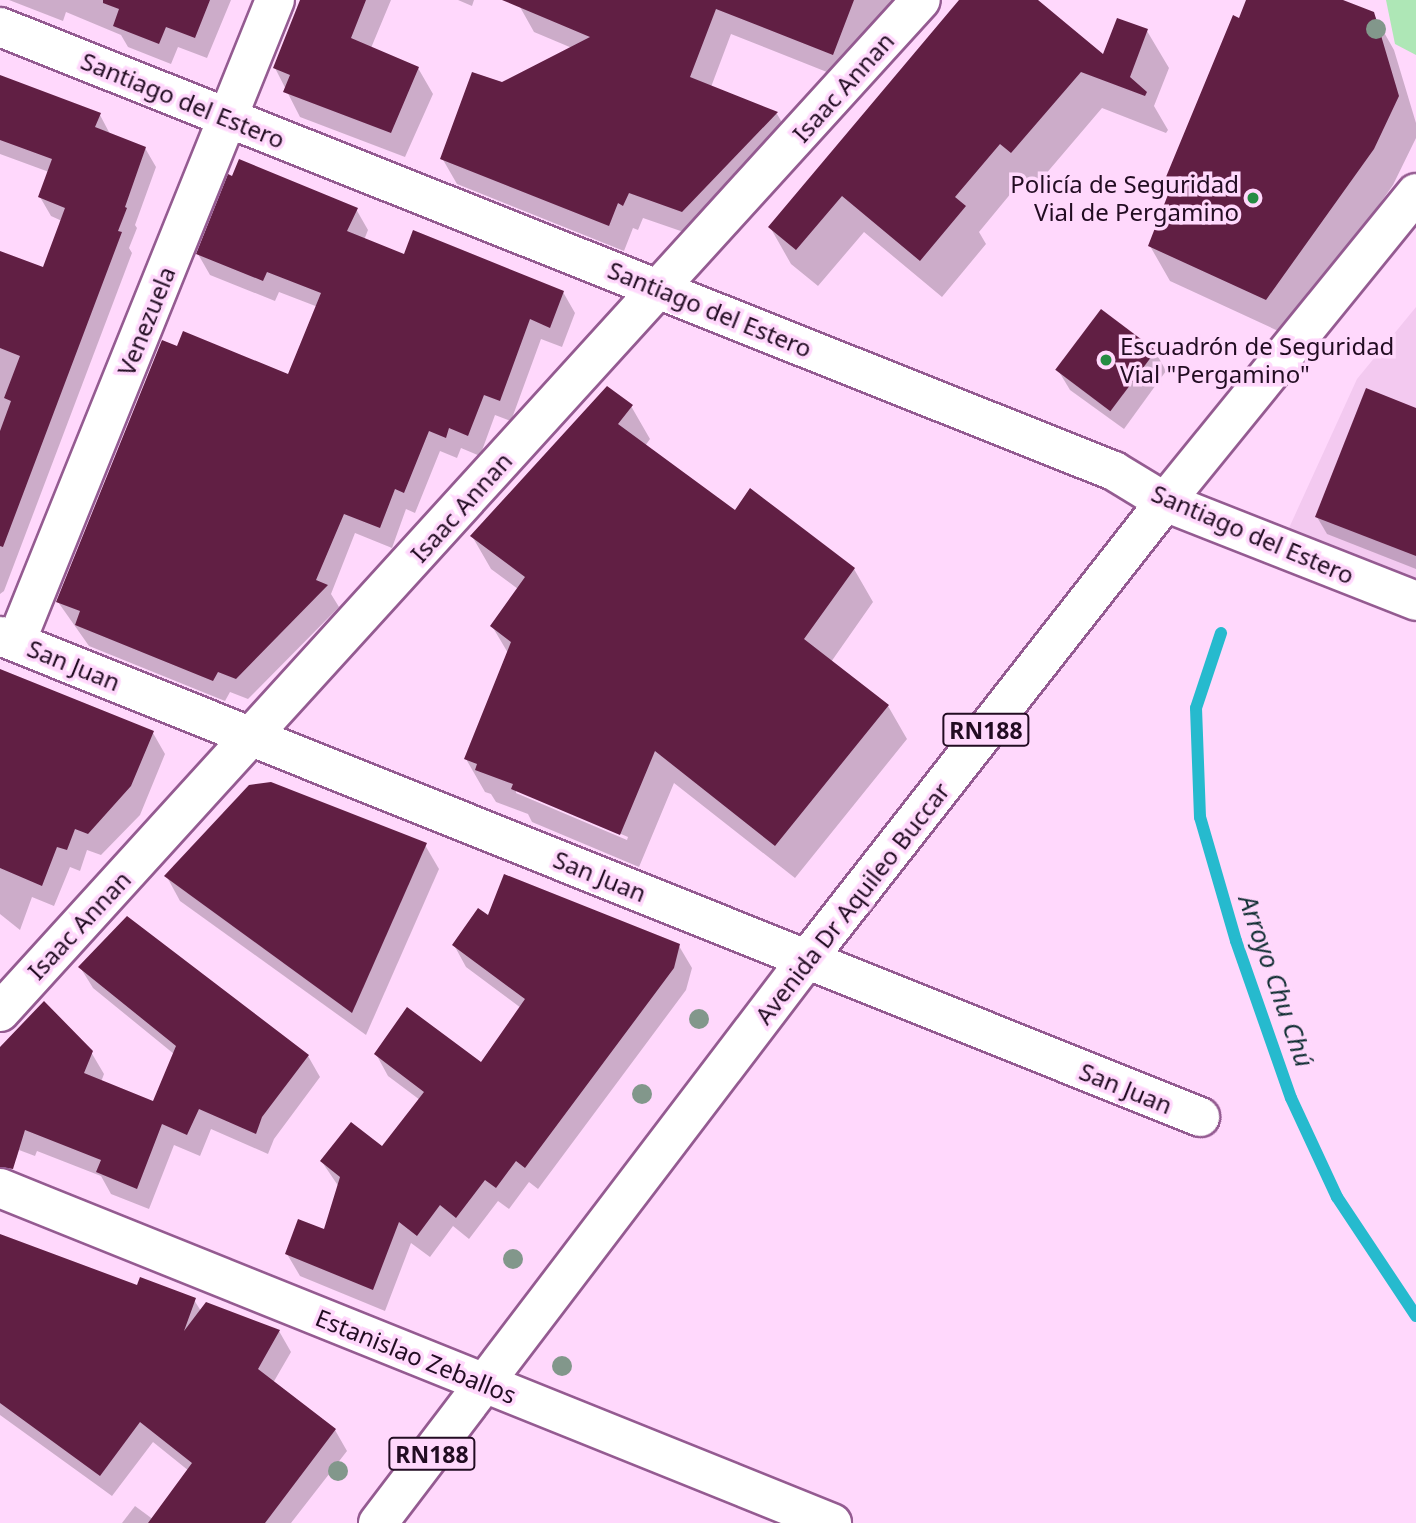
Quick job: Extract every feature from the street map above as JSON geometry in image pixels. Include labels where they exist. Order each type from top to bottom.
[{"type":"main road","name":"Venezuela","points":[[8,639],[275,0]]},
{"type":"main road","name":"Isaac Annan","points":[[0,1012],[921,0]]},
{"type":"main road","name":"Santiago del Estero","points":[[0,27],[1114,471],[1166,502],[1416,601]]},
{"type":"main road","name":"Avenida Dr Aquileo Buccar","points":[[378,1523],[807,959],[1166,502],[1416,193]]},
{"type":"main road","name":"San Juan","points":[[8,639],[1200,1118]]},
{"type":"main road","name":"Estanislao Zeballos","points":[[0,1188],[832,1523]]},
{"type":"shaded area","points":[[1416,307],[1416,579],[1289,528],[1357,379]]},
{"type":"green space","points":[[1386,0],[1416,0],[1416,55],[1395,44]]},
{"type":"building","points":[[103,0],[210,0],[195,38],[166,27],[159,44],[113,26],[119,9],[103,3]]},
{"type":"building","points":[[300,0],[366,0],[351,38],[419,67],[391,133],[283,92],[290,75],[273,68]]},
{"type":"building","points":[[502,0],[854,0],[833,55],[716,9],[690,77],[778,112],[682,212],[629,193],[623,206],[618,203],[609,226],[440,159],[472,72],[502,82],[590,37]]},
{"type":"building","points":[[959,0],[1038,0],[1103,54],[1117,18],[1148,29],[1130,77],[1147,92],[1145,96],[1081,72],[1011,153],[1000,144],[955,197],[966,206],[920,261],[842,196],[796,250],[768,227]]},
{"type":"building","name":"Policía de Seguridad Vial de Pergamino","points":[[1246,0],[1343,0],[1374,12],[1399,96],[1374,149],[1266,300],[1148,246],[1169,192],[1161,189],[1233,15],[1239,18]]},
{"type":"building","points":[[0,75],[101,113],[95,127],[146,147],[118,231],[122,232],[3,547],[0,546],[0,431],[11,401],[4,398],[20,356],[0,348],[0,251],[43,267],[65,208],[38,197],[52,159],[0,140]]},
{"type":"building","points":[[239,159],[358,208],[347,231],[404,254],[413,230],[564,291],[550,328],[530,319],[500,401],[484,395],[468,436],[449,428],[446,438],[429,431],[404,493],[395,489],[380,528],[344,514],[316,580],[328,585],[236,679],[218,672],[213,681],[75,625],[80,611],[56,602],[162,340],[177,346],[183,331],[288,374],[321,293],[267,272],[263,281],[196,254],[228,174],[232,176]]},
{"type":"building","name":"Escuadrón de Seguridad Vial \"Pergamino\"","points":[[1101,309],[1156,351],[1110,411],[1055,370]]},
{"type":"building","points":[[607,386],[633,405],[618,424],[735,510],[750,488],[855,568],[804,639],[889,705],[775,846],[655,751],[620,835],[511,789],[513,784],[475,770],[477,764],[464,759],[511,642],[490,626],[525,577],[470,536]]},
{"type":"building","points":[[1366,388],[1416,408],[1416,556],[1315,517]]},
{"type":"building","points":[[0,669],[154,731],[131,786],[88,834],[75,829],[67,850],[57,847],[42,886],[0,868]]},
{"type":"building","points":[[271,782],[427,843],[352,1013],[164,876],[249,785]]},
{"type":"building","points":[[504,874],[680,944],[674,968],[525,1168],[516,1161],[496,1188],[485,1180],[456,1218],[440,1205],[417,1236],[399,1222],[373,1290],[285,1254],[298,1219],[324,1229],[340,1177],[320,1161],[351,1122],[382,1146],[424,1092],[374,1054],[407,1007],[481,1062],[525,999],[452,945],[478,908],[488,915]]},
{"type":"building","points":[[127,916],[309,1055],[262,1117],[256,1134],[199,1109],[187,1135],[162,1124],[137,1189],[96,1172],[101,1160],[25,1130],[13,1169],[0,1167],[0,1047],[44,1001],[93,1051],[84,1073],[153,1101],[176,1046],[78,967]]},
{"type":"building","points":[[0,1234],[137,1285],[140,1277],[196,1298],[184,1331],[206,1302],[280,1330],[258,1369],[336,1429],[265,1523],[148,1523],[192,1463],[140,1422],[100,1476],[0,1403]]},
{"type":"waterway","name":"Arroyo Chu Chú","points":[[1221,633],[1196,708],[1200,817],[1236,941],[1291,1098],[1337,1197],[1416,1316]]},
{"type":"place","name":"Policía de Seguridad Vial de Pergamino","points":[[1253,198]]},
{"type":"place","name":"Escuadrón de Seguridad Vial \"Pergamino\"","points":[[1106,360]]}]
